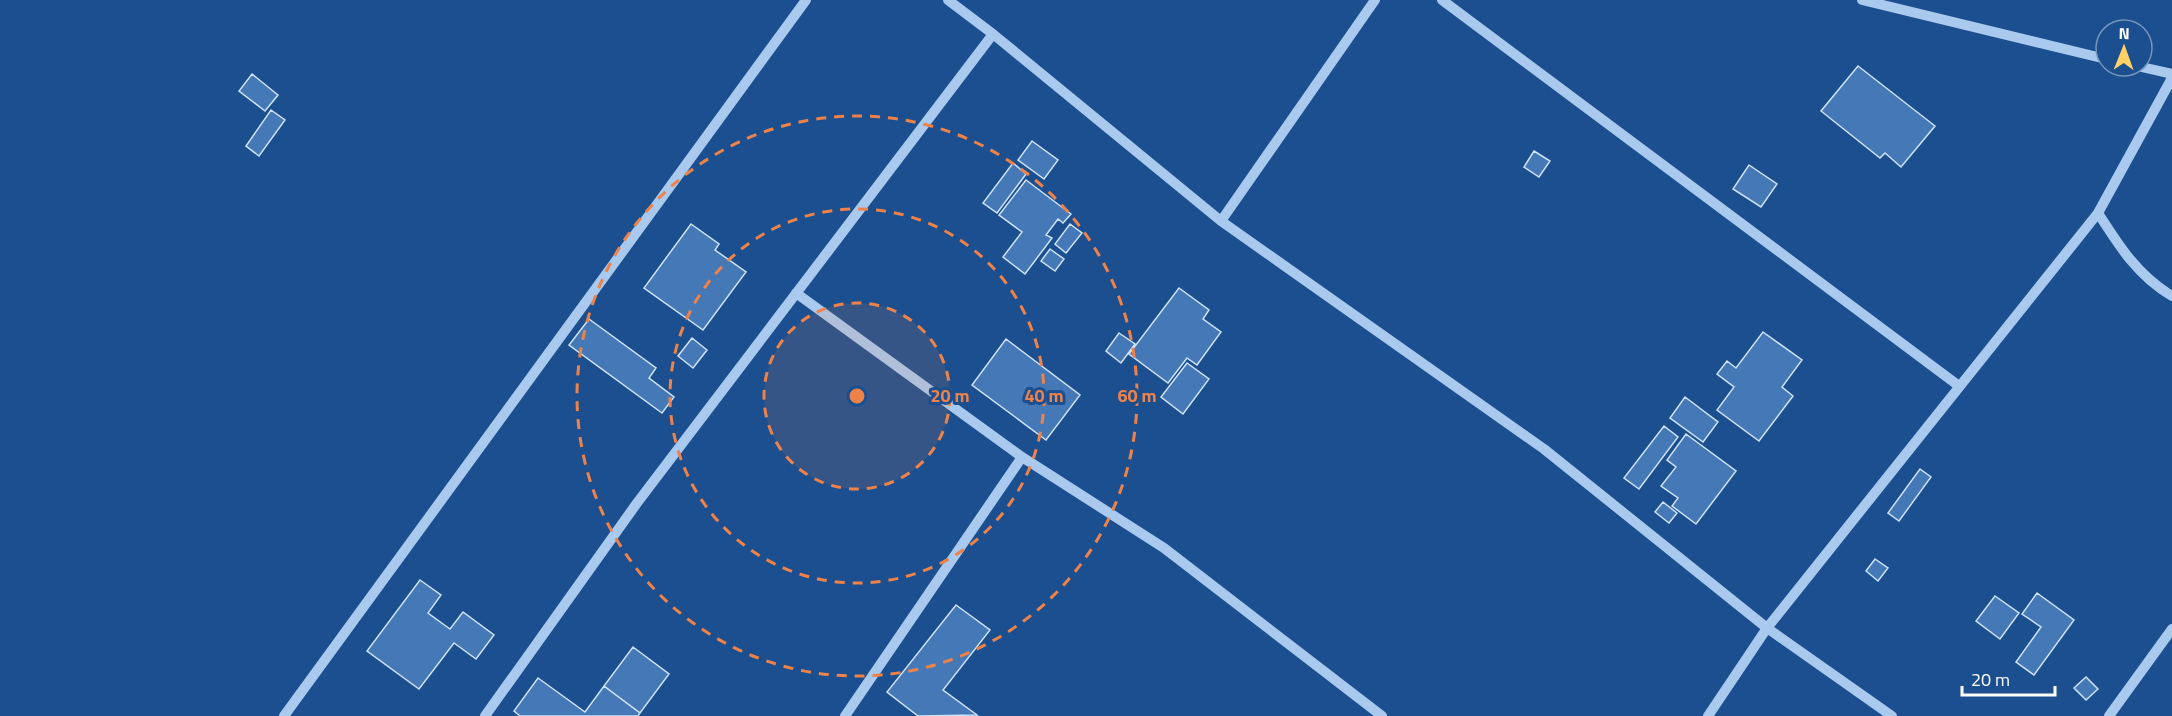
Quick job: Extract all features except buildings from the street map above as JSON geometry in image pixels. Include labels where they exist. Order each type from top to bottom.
[{"type":"street","points":[[284,716],[806,0]]},
{"type":"street","points":[[948,0],[993,34],[1221,221],[1544,449],[1767,628],[1892,716]]},
{"type":"street","points":[[1221,221],[1376,0]]},
{"type":"street","points":[[1442,0],[1959,386]]},
{"type":"street","points":[[1862,0],[2094,55]]},
{"type":"street","points":[[485,716],[637,503],[993,34]]},
{"type":"street","points":[[1708,716],[1767,628],[2098,213],[2172,76],[2154,71]]},
{"type":"street","points":[[2098,213],[2124,255],[2147,280],[2172,296]]},
{"type":"street","points":[[796,293],[1022,457],[1164,548],[1382,716]]},
{"type":"street","points":[[845,716],[1022,457]]},
{"type":"street","points":[[2109,716],[2172,629]]}]
